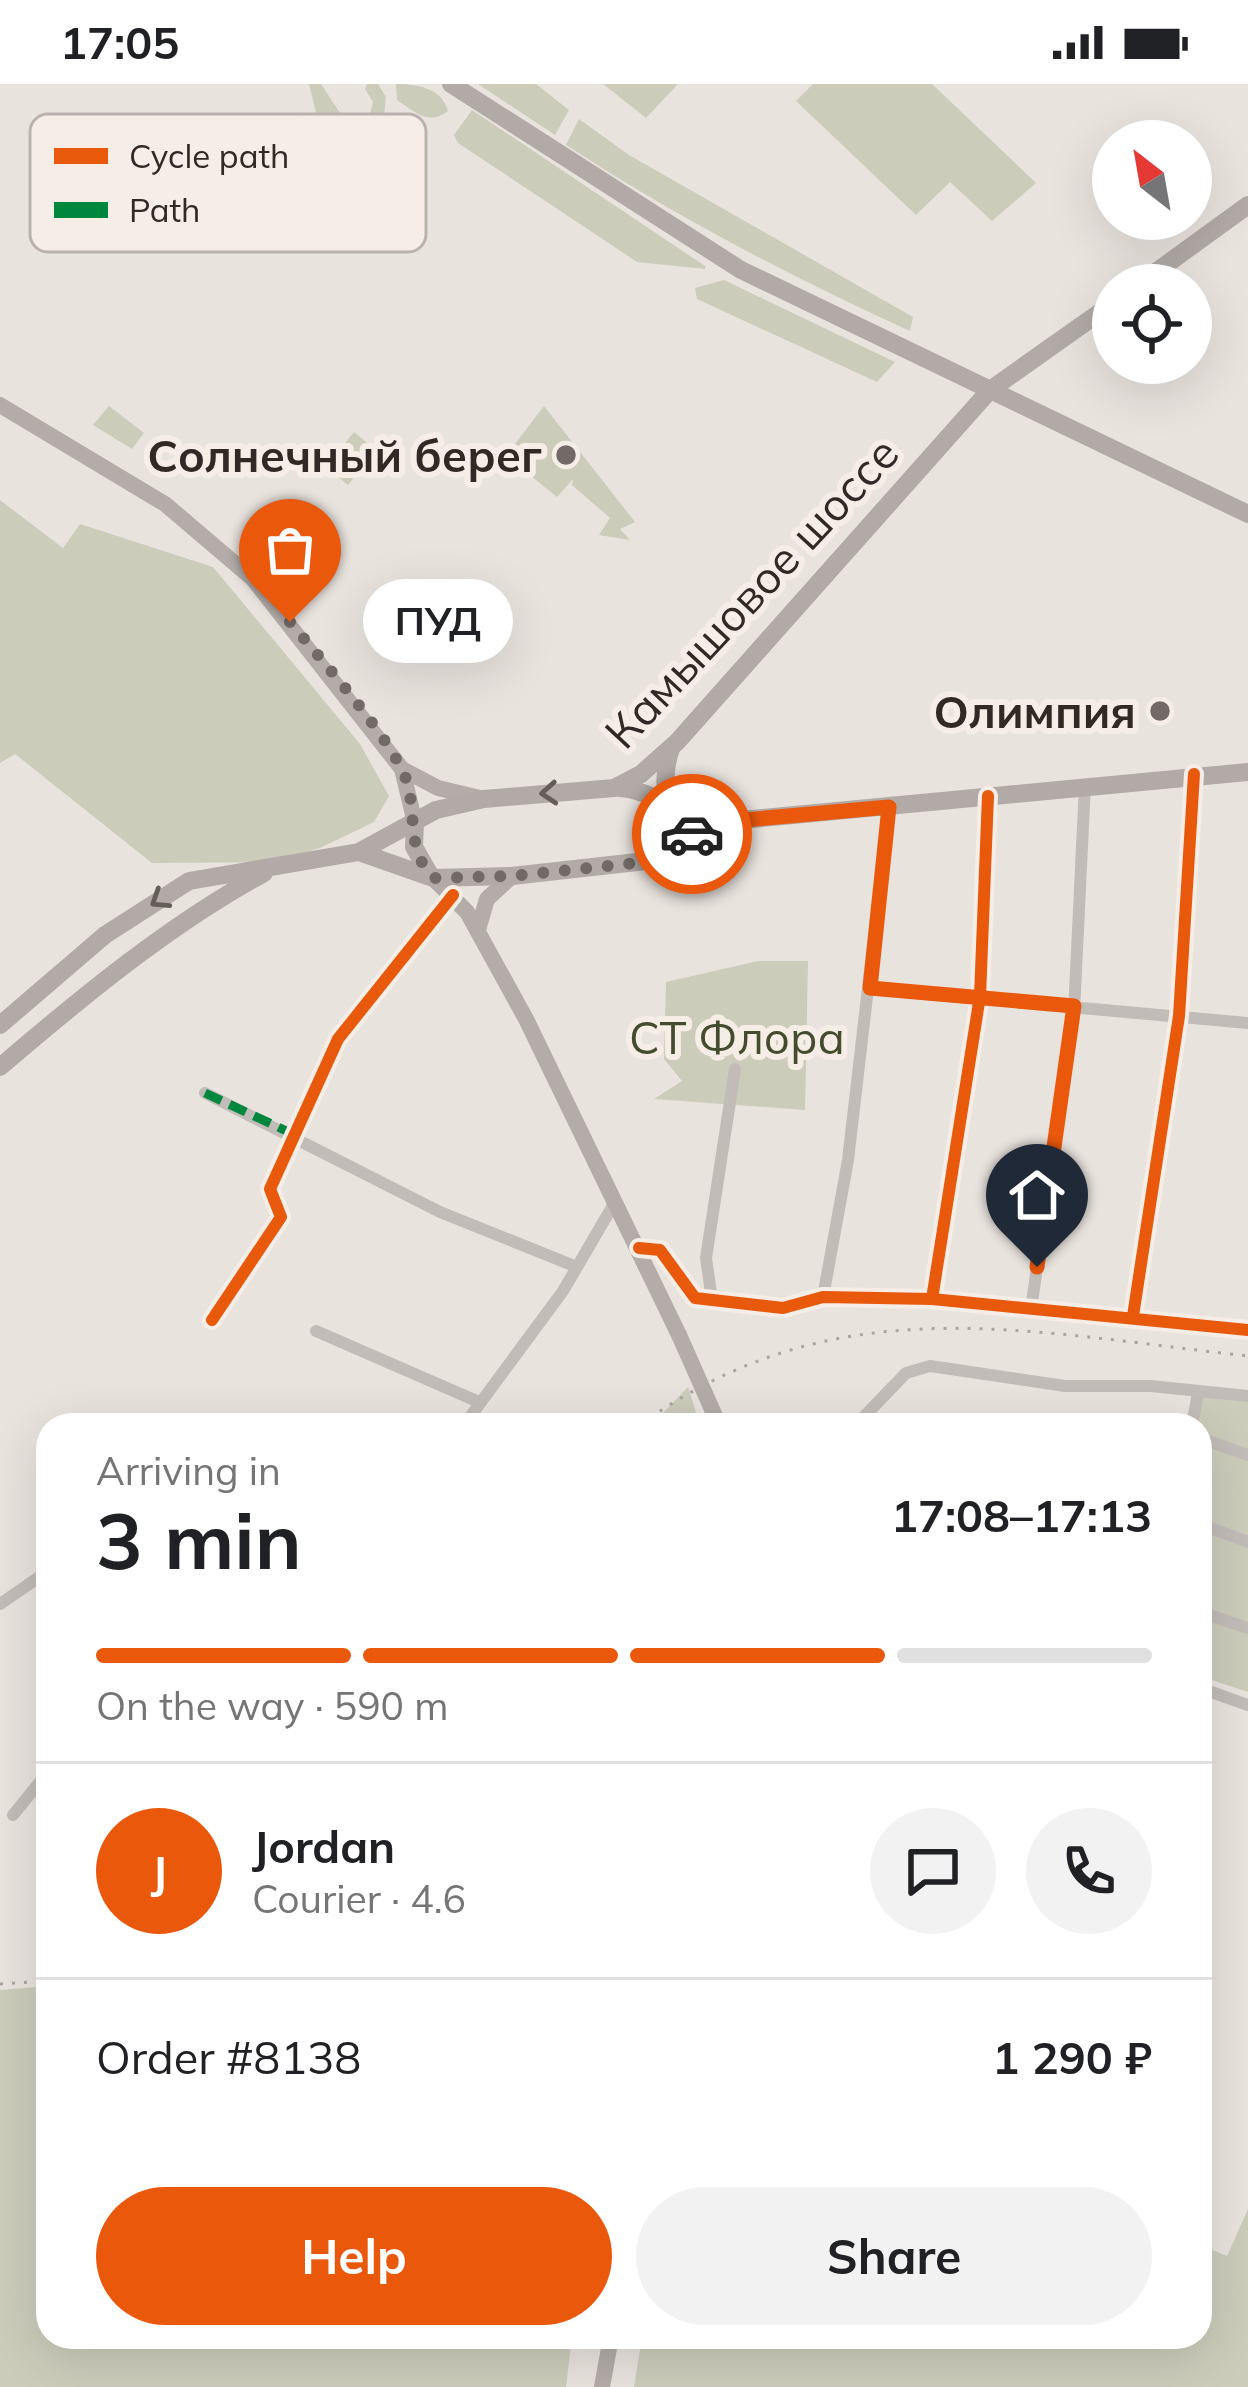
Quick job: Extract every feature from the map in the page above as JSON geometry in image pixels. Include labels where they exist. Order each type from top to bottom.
[{"type":"main road","points":[[451,84],[741,270],[1248,514]]},
{"type":"main road","points":[[1167,264],[1248,205]]},
{"type":"main road","name":"Камышовое шоссе","points":[[0,1025],[105,935],[209,873],[268,871],[359,852],[436,810],[484,799],[614,788],[670,749],[990,390],[1092,318]]},
{"type":"main road","points":[[0,405],[128,479],[205,535],[272,599],[403,769],[438,788],[484,799]]},
{"type":"main road","points":[[654,858],[670,828],[662,805],[670,749]]},
{"type":"main road","points":[[403,769],[416,823],[414,848],[478,931],[639,1248],[714,1413]]},
{"type":"main road","points":[[614,788],[633,788],[710,823],[1248,772]]},
{"type":"main road","points":[[359,852],[434,878],[512,876],[654,858],[710,823]]},
{"type":"main road","name":"Камышовое шоссе","points":[[0,1067],[92,989],[211,904],[268,871]]},
{"type":"main road","points":[[478,931],[487,899],[512,876]]},
{"type":"main road","points":[[602,2387],[609,2349]]},
{"type":"street","points":[[1133,1316],[1179,1016],[1194,774]]},
{"type":"street","points":[[1030,1309],[1074,1006],[1085,784]]},
{"type":"street","points":[[932,1299],[980,997],[988,796]]},
{"type":"street","points":[[823,1297],[848,1160],[889,807]]},
{"type":"street","points":[[212,1320],[281,1217],[270,1189],[338,1039],[453,895]]},
{"type":"street","points":[[870,988],[1248,1023]]},
{"type":"street","points":[[712,1300],[706,1258],[735,1069]]},
{"type":"street","points":[[205,1093],[440,1212],[577,1267]]},
{"type":"street","points":[[472,1413],[577,1267],[615,1202]]},
{"type":"street","points":[[639,1248],[660,1250],[695,1298],[783,1309],[823,1297],[932,1299],[1248,1330]]},
{"type":"street","points":[[316,1331],[479,1402]]},
{"type":"street","points":[[867,1413],[906,1372],[930,1366],[1065,1386],[1151,1386],[1248,1396]]},
{"type":"street","points":[[1194,1413],[1198,1393]]},
{"type":"street","points":[[1212,1442],[1248,1455]]},
{"type":"street","points":[[1212,1528],[1248,1542]]},
{"type":"street","points":[[0,1604],[36,1579]]},
{"type":"street","points":[[1212,1616],[1248,1628]]},
{"type":"street","points":[[1212,1692],[1248,1705]]},
{"type":"street","points":[[13,1815],[36,1787]]},
{"type":"green space","points":[[309,84],[321,84],[341,114],[316,112]]},
{"type":"green space","points":[[367,84],[378,84],[386,97],[384,114],[370,114],[373,102]]},
{"type":"green space","points":[[396,84],[420,86],[440,97],[448,111],[428,117],[397,100]]},
{"type":"green space","points":[[478,84],[536,84],[569,110],[555,135]]},
{"type":"green space","points":[[603,84],[678,84],[646,118]]},
{"type":"green space","points":[[813,84],[932,84],[1036,183],[992,221],[950,182],[916,215],[796,101]]},
{"type":"green space","points":[[472,110],[705,269],[637,262],[458,143],[454,135]]},
{"type":"green space","points":[[579,119],[629,155],[913,317],[910,331],[734,244],[566,145]]},
{"type":"green space","points":[[724,280],[895,362],[877,382],[697,299],[695,288]]},
{"type":"green space","points":[[109,406],[144,433],[132,449],[93,425]]},
{"type":"green space","points":[[544,406],[635,522],[620,529],[630,540],[599,535],[610,518],[572,485],[573,479],[557,497],[506,456]]},
{"type":"green space","points":[[354,432],[376,450],[348,485],[326,467]]},
{"type":"green space","points":[[0,500],[63,548],[80,524],[213,567],[360,744],[389,796],[374,822],[320,848],[272,862],[152,863],[15,754],[0,763]]},
{"type":"green space","name":"СТ Флора","points":[[758,961],[808,961],[805,1110],[654,1099],[682,1081],[664,1059],[666,982]]},
{"type":"green space","points":[[1204,1386],[1248,1391],[1248,1692],[1212,1680],[1212,1413],[1198,1413]]},
{"type":"green space","points":[[688,1387],[696,1413],[663,1413]]},
{"type":"green space","points":[[36,1987],[36,2349],[571,2349],[566,2387],[0,2387],[0,1990]]},
{"type":"green space","points":[[1248,2209],[1248,2387],[634,2387],[640,2349],[1212,2349],[1212,2250],[1227,2256]]},
{"type":"railway","points":[[660,1413],[713,1381],[786,1351],[860,1335],[1010,1330],[1248,1356]]},
{"type":"railway","points":[[0,1984],[36,1982]]},
{"type":"marked path","points":[[205,1093],[293,1134],[289,1143]]},
{"type":"cycle path","points":[[1133,1316],[1179,1016],[1194,774]]},
{"type":"cycle path","points":[[932,1299],[980,996],[988,796]]},
{"type":"cycle path","points":[[212,1320],[281,1217],[270,1189],[338,1039],[453,895]]},
{"type":"cycle path","points":[[639,1248],[660,1250],[695,1298],[783,1308],[823,1297],[932,1299],[1248,1330]]},
{"type":"way so far","points":[[290,622],[403,769],[414,805],[414,848],[424,870],[434,878],[512,876],[646,862],[692,834]]},
{"type":"place","name":"Солнечный берег","points":[[566,455]]},
{"type":"place","name":"ПУД","points":[[290,622]]},
{"type":"place","name":"Олимпия","points":[[1160,711]]},
{"type":"route","points":[[692,834],[710,823],[889,807],[890,832],[870,988],[1074,1006],[1037,1267]]}]
